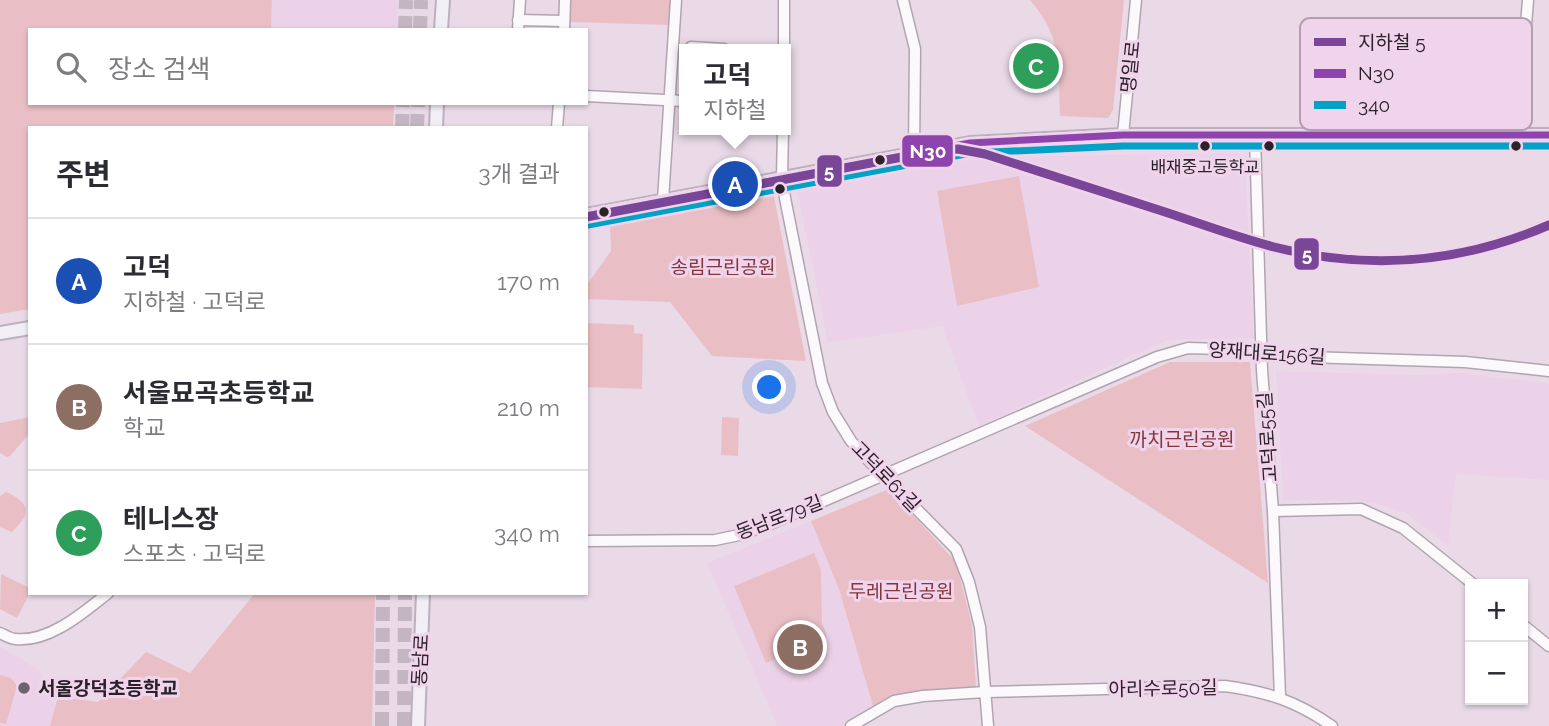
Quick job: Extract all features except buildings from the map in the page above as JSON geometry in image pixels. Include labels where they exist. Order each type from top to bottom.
[{"type":"main road","points":[[441,28],[443,0]]},
{"type":"main road","points":[[436,126],[438,105]]},
{"type":"main road","points":[[588,215],[970,143],[1124,135],[1549,135]]},
{"type":"main road","points":[[0,333],[28,328]]},
{"type":"main road","name":"동남로","points":[[418,726],[423,595]]},
{"type":"street","points":[[520,0],[518,25],[564,25],[565,0]]},
{"type":"street","points":[[663,200],[676,0]]},
{"type":"street","points":[[784,0],[784,44]]},
{"type":"street","points":[[903,0],[915,49],[914,153]]},
{"type":"street","name":"명일로","points":[[1124,135],[1136,0]]},
{"type":"street","points":[[1527,18],[1528,0]]},
{"type":"street","points":[[588,96],[679,101]]},
{"type":"street","points":[[557,126],[559,105]]},
{"type":"street","points":[[1517,130],[1517,136]]},
{"type":"street","name":"고덕로61길","points":[[783,135],[782,177],[822,383],[833,412],[851,440],[956,549],[969,582],[980,627],[988,726]]},
{"type":"street","name":"고덕로55길","points":[[1255,136],[1280,697]]},
{"type":"street","name":"양재대로156길","points":[[884,475],[1157,357],[1188,348],[1253,350],[1276,356],[1465,362],[1549,371]]},
{"type":"street","name":"동남로79길","points":[[588,541],[715,540],[739,535],[884,475]]},
{"type":"street","points":[[1273,511],[1361,509],[1403,528],[1467,579]]},
{"type":"street","points":[[0,633],[15,639],[42,636],[69,623],[105,595]]},
{"type":"street","points":[[1528,629],[1549,646]]},
{"type":"street","name":"아리수로50길","points":[[851,726],[894,701],[923,696],[1224,686],[1280,697],[1310,710],[1332,726]]},
{"type":"shaded area","points":[[272,0],[398,0],[397,28],[271,28]]},
{"type":"shaded area","points":[[1238,153],[1245,160],[1254,338],[1167,340],[979,426],[942,326],[828,343],[797,192],[980,157]]},
{"type":"shaded area","points":[[1276,371],[1418,375],[1460,373],[1549,383],[1549,480],[1456,474],[1448,546],[1406,513],[1382,505],[1359,501],[1283,500]]},
{"type":"shaded area","points":[[811,521],[839,589],[873,706],[841,726],[777,726],[707,563]]},
{"type":"shaded area","name":"서울강덕초등학교","points":[[0,646],[40,671],[55,706],[52,726],[0,726]]},
{"type":"green space","points":[[0,0],[272,0],[271,28],[28,28],[28,105],[394,105],[393,126],[28,126],[28,309],[0,314]]},
{"type":"green space","points":[[569,0],[673,0],[672,25],[568,22]]},
{"type":"green space","points":[[1030,0],[1124,0],[1113,110],[1108,118],[1060,116],[1059,68],[1054,41],[1041,14]]},
{"type":"green space","points":[[1028,46],[1047,47],[1045,87],[1025,85]]},
{"type":"green space","points":[[1019,176],[1039,287],[957,306],[937,191]]},
{"type":"green space","name":"송림근린공원","points":[[773,192],[806,361],[712,356],[670,302],[588,299],[588,283],[611,251],[610,221]]},
{"type":"green space","points":[[588,323],[634,325],[634,333],[643,334],[642,389],[588,387]]},
{"type":"green space","name":"까치근린공원","points":[[1170,362],[1250,362],[1268,583],[1025,426]]},
{"type":"green space","points":[[28,417],[28,435],[7,457],[0,453],[0,423]]},
{"type":"green space","points":[[722,417],[739,418],[738,456],[721,455]]},
{"type":"green space","name":"두레근린공원","points":[[889,489],[956,562],[972,625],[976,687],[893,697],[873,706],[839,589],[811,521]]},
{"type":"green space","points":[[6,492],[21,501],[26,510],[24,518],[12,532],[0,527],[0,496]]},
{"type":"green space","points":[[814,553],[821,570],[822,623],[827,637],[766,663],[734,586]]},
{"type":"green space","points":[[1,574],[28,587],[29,595],[17,618],[0,609]]},
{"type":"green space","points":[[253,595],[375,595],[372,726],[50,726],[58,696],[98,702],[146,652],[190,673]]},
{"type":"green space","points":[[0,675],[11,678],[17,686],[6,724],[0,723]]},
{"type":"tunnel","points":[[405,28],[406,0]]},
{"type":"tunnel","points":[[420,28],[421,0]]},
{"type":"tunnel","points":[[402,126],[403,105]]},
{"type":"tunnel","points":[[417,126],[418,105]]},
{"type":"tunnel","points":[[382,726],[383,595]]},
{"type":"tunnel","points":[[404,726],[405,595]]},
{"type":"metro line","name":"5","points":[[588,217],[939,150],[958,149],[985,154],[1260,243],[1309,255],[1379,261],[1413,260],[1481,248],[1549,225]]},
{"type":"transit line","name":"N30","points":[[588,215],[970,143],[1123,135],[1549,135]]},
{"type":"transit line","name":"340","points":[[588,225],[971,153],[1123,146],[1549,146]]},
{"type":"place","name":"테니스장","points":[[1036,66]]},
{"type":"place","name":"배재중고등학교","points":[[1205,146]]},
{"type":"place","name":"고덕","points":[[735,184]]},
{"type":"place","name":"서울묘곡초등학교","points":[[800,647]]},
{"type":"place","name":"서울강덕초등학교","points":[[24,688]]}]
